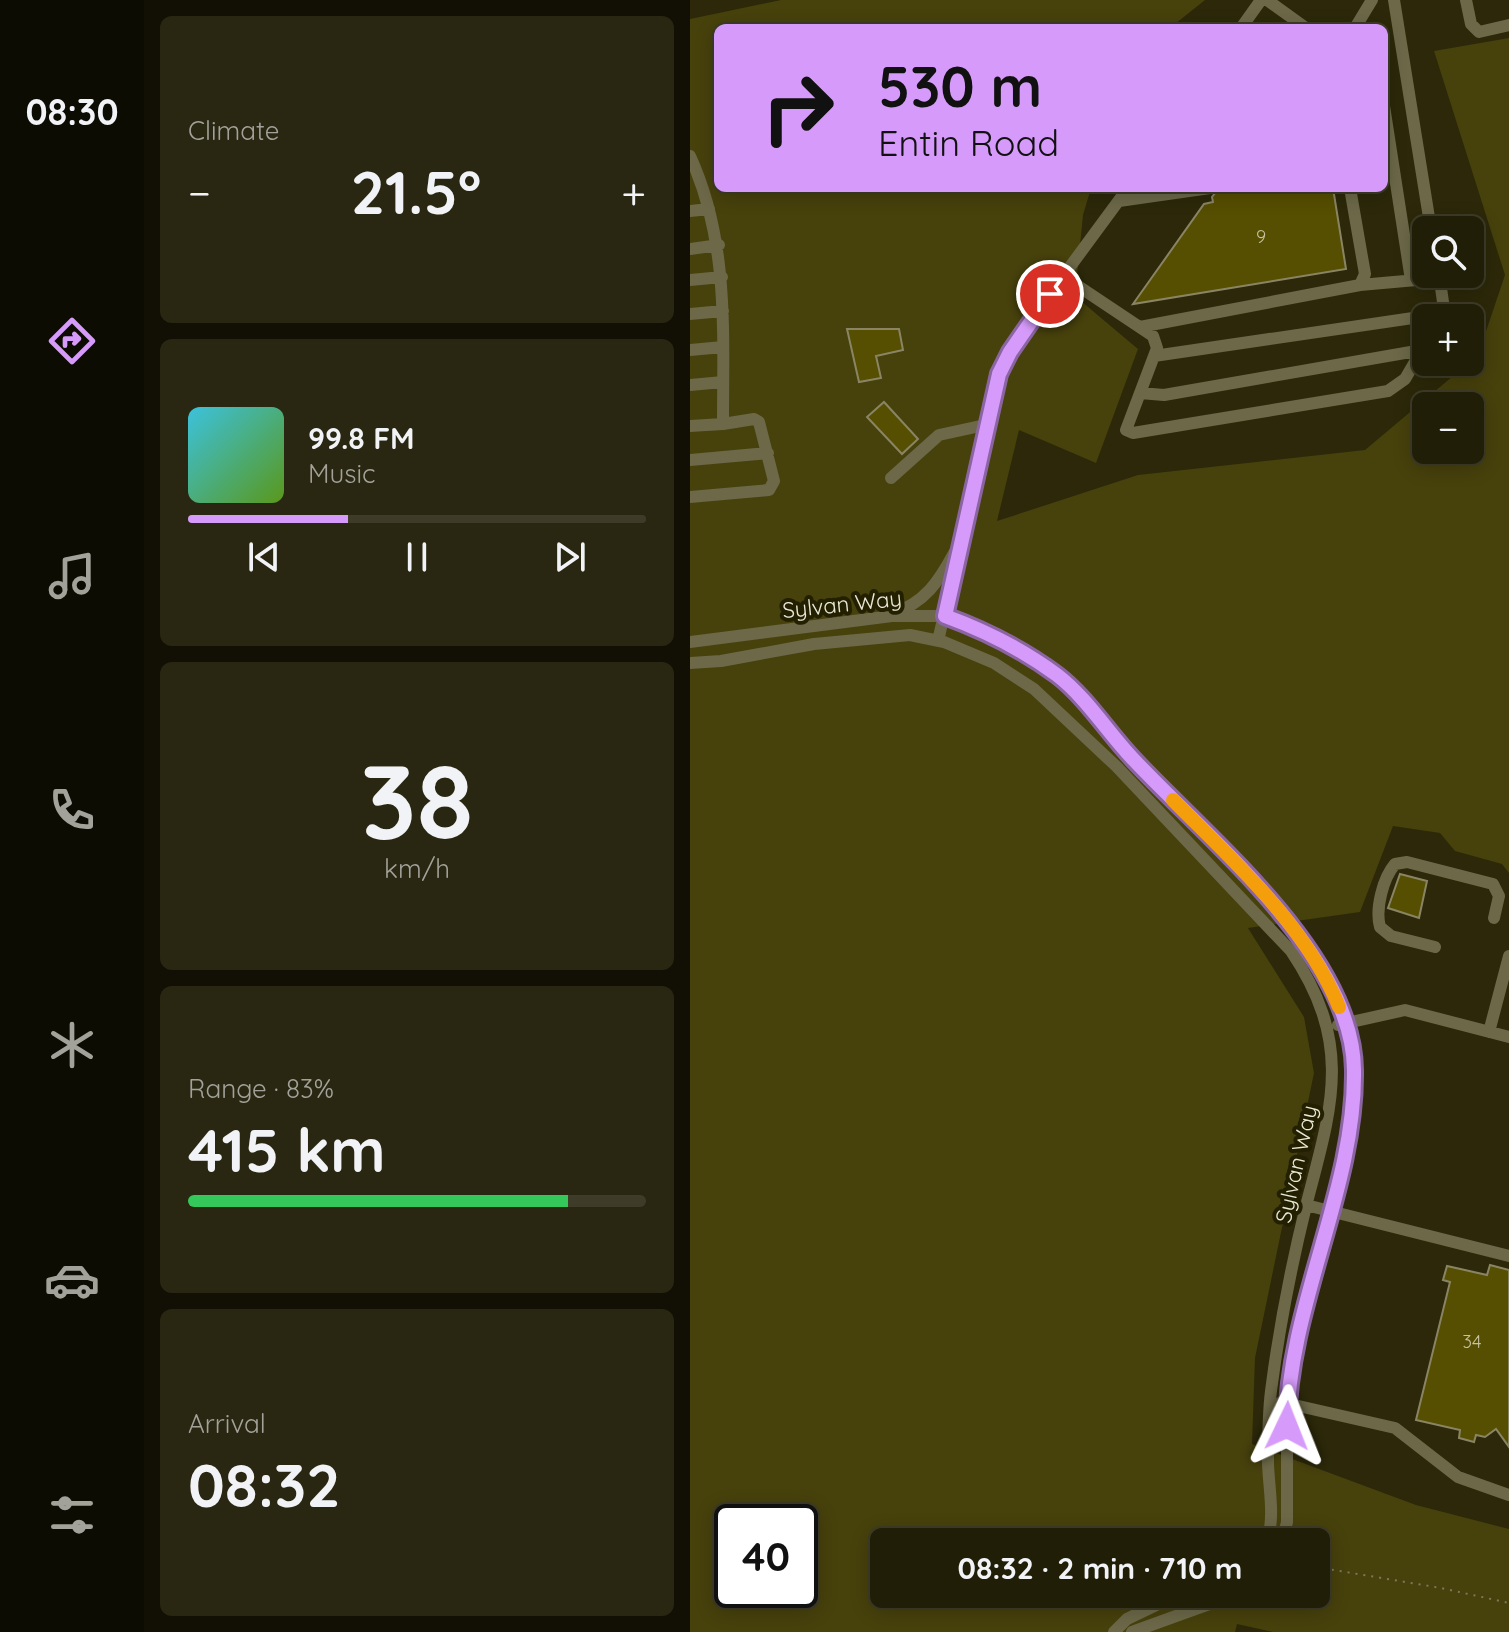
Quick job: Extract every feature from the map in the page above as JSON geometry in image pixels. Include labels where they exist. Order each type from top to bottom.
[{"type":"street","points":[[1244,24],[1261,0]]},
{"type":"street","points":[[1267,0],[1300,24]]},
{"type":"street","points":[[1362,24],[1372,0]]},
{"type":"street","points":[[1394,0],[1429,216]]},
{"type":"street","points":[[1466,0],[1471,24],[1479,32],[1509,25]]},
{"type":"street","points":[[1140,327],[1360,285],[1411,280],[1388,132]]},
{"type":"street","points":[[690,156],[719,245],[723,311],[723,424]]},
{"type":"street","points":[[938,641],[999,374],[1010,352],[1125,192]]},
{"type":"street","points":[[1119,201],[1182,192]]},
{"type":"street","points":[[1351,192],[1365,274],[1360,285]]},
{"type":"street","points":[[690,211],[709,209]]},
{"type":"street","points":[[690,249],[719,245]]},
{"type":"street","points":[[1063,276],[1153,336],[1157,348],[1126,430],[1133,433],[1388,391],[1405,379],[1412,367]]},
{"type":"street","points":[[690,280],[722,277]]},
{"type":"street","points":[[690,314],[723,311]]},
{"type":"street","points":[[1154,356],[1412,320]]},
{"type":"street","points":[[690,350],[723,347]]},
{"type":"street","points":[[1140,393],[1164,395],[1412,349]]},
{"type":"street","points":[[690,385],[723,382]]},
{"type":"street","points":[[690,426],[754,419],[759,422],[774,481],[769,490],[690,497]]},
{"type":"street","points":[[891,478],[939,435],[985,425]]},
{"type":"street","points":[[690,460],[768,453]]},
{"type":"street","points":[[879,617],[915,604],[936,586],[961,539]]},
{"type":"street","name":"Sylvan Way","points":[[690,642],[879,617],[945,616],[995,636],[1059,677],[1303,940],[1319,964],[1346,1023],[1354,1066],[1352,1112],[1300,1328],[1287,1402],[1286,1528]]},
{"type":"street","name":"Sylvan Way","points":[[690,663],[866,638],[910,635],[938,641],[994,663],[1034,689],[1204,858],[1291,951],[1311,980],[1332,1054],[1331,1107],[1280,1324],[1270,1400],[1269,1528]]},
{"type":"street","points":[[1204,858],[1216,845]]},
{"type":"street","points":[[1435,947],[1387,934],[1380,927],[1378,913],[1395,864],[1407,862],[1451,878],[1493,884],[1499,896],[1494,918]]},
{"type":"street","points":[[1489,1032],[1509,956]]},
{"type":"street","points":[[1327,1028],[1405,1010],[1509,1037]]},
{"type":"street","points":[[1306,1205],[1509,1256]]},
{"type":"street","points":[[1270,1400],[1395,1428],[1458,1477],[1509,1495]]},
{"type":"street","points":[[1114,1632],[1127,1619],[1150,1608]]},
{"type":"street","points":[[1132,1632],[1198,1608]]},
{"type":"path","points":[[1330,1569],[1509,1603]]},
{"type":"shaded area","points":[[781,0],[1205,0],[1175,24],[714,24],[714,192],[1090,192],[1083,215],[1075,296],[1138,349],[1096,463],[1019,430],[997,521],[1138,475],[1365,450],[1412,410],[1412,464],[1484,464],[1484,392],[1434,392],[1453,376],[1484,376],[1484,337],[1505,275],[1434,51],[1509,38],[1509,873],[1502,864],[1455,851],[1440,833],[1393,826],[1360,912],[1248,928],[1304,1017],[1314,1073],[1255,1358],[1252,1444],[1416,1505],[1509,1529],[1509,1632],[1273,1632],[1237,1624],[1235,1632],[690,1632],[690,19]]},
{"type":"building","points":[[1216,192],[1334,192],[1346,269],[1133,304],[1204,204],[1213,202]]},
{"type":"building","points":[[847,329],[899,329],[903,350],[876,356],[881,378],[859,382]]},
{"type":"building","points":[[884,402],[918,439],[902,454],[867,417]]},
{"type":"building","points":[[1400,874],[1427,881],[1419,918],[1388,908]]},
{"type":"building","points":[[1490,1265],[1509,1270],[1509,1447],[1496,1429],[1485,1437],[1476,1435],[1474,1442],[1459,1438],[1460,1430],[1416,1420],[1450,1282],[1443,1280],[1447,1266],[1487,1275]]},
{"type":"slow traffic","points":[[1173,800],[1293,927],[1319,964],[1339,1007]]},
{"type":"route","points":[[1050,294],[1010,352],[999,374],[988,410],[945,616],[987,632],[1032,657],[1072,689],[1132,758],[1293,927],[1319,964],[1346,1023],[1354,1066],[1352,1112],[1300,1328],[1287,1393],[1287,1426]]}]
